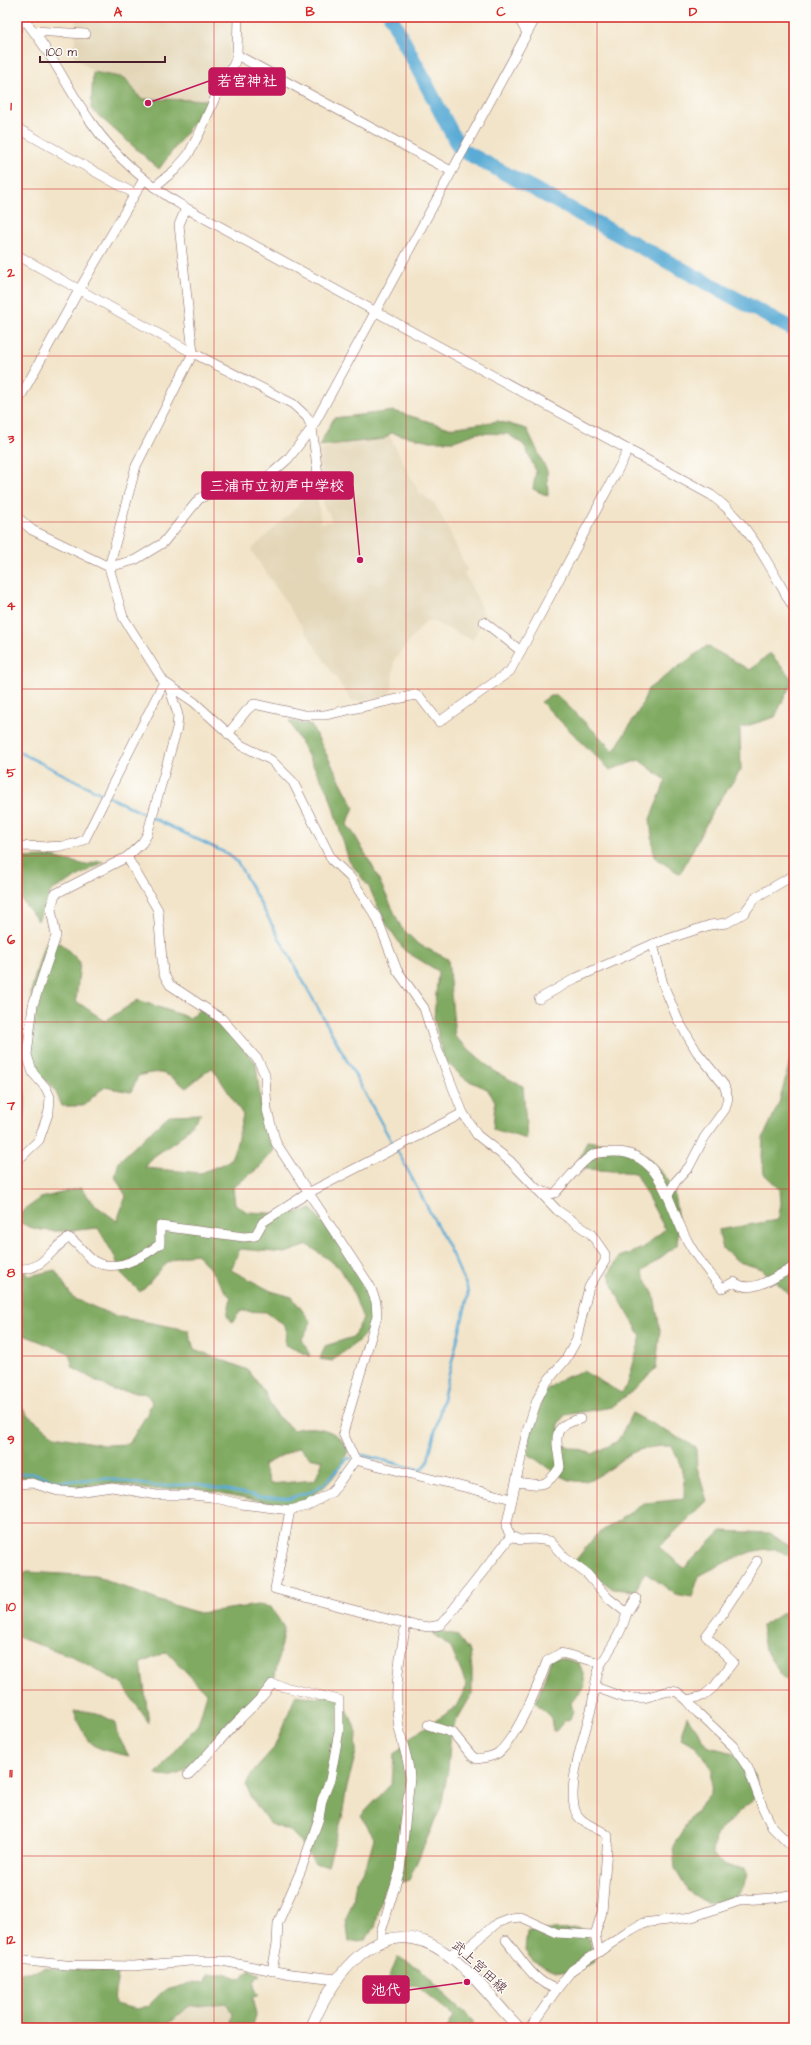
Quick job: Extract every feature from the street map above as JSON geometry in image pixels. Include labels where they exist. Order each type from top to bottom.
[{"type":"main road","name":"武上宮田線","points":[[311,2028],[337,1979],[358,1955],[381,1942],[396,1939],[413,1940],[437,1948],[449,1956],[473,1978],[519,2028]]},
{"type":"street","points":[[154,187],[175,170],[188,154],[237,55],[238,17]]},
{"type":"street","points":[[518,17],[527,33]]},
{"type":"street","points":[[17,517],[32,530],[109,567],[135,560],[163,542],[199,499],[212,492],[239,490],[255,486],[288,459],[312,428],[536,17]]},
{"type":"street","points":[[17,29],[23,18],[34,32],[102,137],[154,187],[186,208],[711,495],[734,513],[759,548],[794,609]]},
{"type":"street","points":[[34,32],[86,34]]},
{"type":"street","points":[[237,55],[451,171]]},
{"type":"street","points":[[17,128],[135,194]]},
{"type":"street","points":[[17,403],[79,290],[144,179]]},
{"type":"street","points":[[17,1161],[39,1140],[49,1110],[50,1097],[46,1088],[33,1073],[27,1055],[33,1005],[56,936],[51,908],[55,894],[101,868],[127,857],[142,843],[151,824],[177,728],[178,715],[166,684],[123,617],[109,567],[136,466],[193,353],[179,225],[186,208]]},
{"type":"street","points":[[17,255],[193,353],[293,404],[307,417],[312,428],[320,490]]},
{"type":"street","points":[[228,734],[247,710],[254,704],[304,715],[324,715],[416,695],[420,697],[439,722],[510,671],[629,449]]},
{"type":"street","points":[[484,622],[521,651]]},
{"type":"street","points":[[166,684],[194,702],[228,734],[241,744],[271,760],[293,782],[332,860],[350,877],[377,918],[397,970],[424,1008],[434,1040],[463,1113],[477,1135],[510,1161],[535,1189],[557,1210],[591,1234],[605,1254],[605,1261],[589,1287],[576,1341],[566,1359],[545,1384],[537,1400],[527,1431],[506,1527],[511,1536],[520,1540],[534,1539],[550,1541],[565,1558],[588,1574],[608,1598],[627,1613]]},
{"type":"street","points":[[17,846],[47,846],[80,843],[85,839],[166,684]]},
{"type":"street","points":[[127,857],[158,910],[163,973],[170,985],[222,1019],[258,1060],[265,1075],[267,1110],[276,1143],[370,1286],[376,1302],[376,1316],[343,1433],[354,1457]]},
{"type":"street","points":[[539,999],[576,978],[653,944],[710,925],[727,924],[744,913],[756,897],[794,875]]},
{"type":"street","points":[[653,944],[663,984],[678,1020],[697,1052],[724,1086],[728,1098],[725,1109],[704,1138],[689,1166],[676,1181],[668,1195]]},
{"type":"street","points":[[17,1266],[22,1269],[36,1267],[43,1263],[64,1241],[70,1238],[76,1242],[84,1253],[94,1262],[111,1266],[126,1264],[142,1257],[160,1244],[160,1226],[244,1237],[255,1236],[263,1222],[308,1193],[463,1113]]},
{"type":"street","points":[[535,1189],[551,1194],[556,1193],[593,1155],[622,1152],[638,1156],[646,1162],[668,1195],[675,1216],[688,1243],[722,1288],[734,1282],[741,1286],[752,1286],[794,1267]]},
{"type":"street","points":[[517,1482],[541,1485],[550,1481],[560,1467],[557,1434],[559,1428],[566,1422],[580,1419]]},
{"type":"street","points":[[354,1457],[512,1499]]},
{"type":"street","points":[[17,1484],[32,1483],[58,1491],[77,1492],[112,1487],[156,1496],[192,1495],[211,1497],[241,1504],[290,1510],[307,1506],[332,1492],[354,1457]]},
{"type":"street","points":[[290,1510],[275,1589],[406,1624],[430,1627],[440,1625],[511,1536]]},
{"type":"street","points":[[687,1700],[703,1696],[714,1687],[733,1662],[706,1636],[757,1561]]},
{"type":"street","points":[[599,1952],[595,1935],[602,1912],[608,1836],[603,1831],[586,1824],[577,1815],[573,1797],[576,1766],[601,1663],[619,1635],[627,1613],[636,1598]]},
{"type":"street","points":[[381,1942],[381,1932],[400,1870],[410,1778],[409,1762],[402,1741],[398,1720],[397,1674],[406,1624]]},
{"type":"street","points":[[428,1725],[453,1733],[472,1756],[477,1759],[497,1754],[507,1744],[524,1714],[539,1685],[547,1661],[561,1653],[601,1663]]},
{"type":"street","points":[[188,1775],[207,1757],[240,1718],[254,1706],[272,1684],[282,1685],[339,1700],[339,1731],[330,1780],[322,1800],[319,1818],[301,1870],[278,1923],[277,1944],[272,1971]]},
{"type":"street","points":[[595,1687],[625,1698],[644,1698],[669,1691],[678,1692],[733,1746],[748,1768],[762,1808],[772,1827],[794,1849]]},
{"type":"street","points":[[530,2028],[557,1988],[572,1970],[630,1930],[643,1924],[692,1917],[742,1900],[774,1898],[794,1894]]},
{"type":"street","points":[[449,1956],[455,1951],[465,1950],[497,1923],[510,1918],[521,1917],[557,1933],[595,1935]]},
{"type":"street","points":[[506,1940],[535,1975],[549,1987],[557,1988]]},
{"type":"street","points":[[17,1960],[66,1965],[134,1966],[201,1960],[222,1961],[301,1976],[337,1979]]},
{"type":"shaded area","points":[[76,17],[233,17],[228,59],[210,100],[141,99],[125,78],[93,72],[74,56]]},
{"type":"shaded area","points":[[388,433],[416,487],[420,493],[435,504],[447,526],[467,570],[464,573],[485,618],[472,640],[432,621],[426,621],[394,660],[392,688],[389,696],[352,702],[251,550],[299,505],[298,503],[316,489],[321,523],[331,521],[330,514],[324,508],[318,455],[320,451],[341,441]]},
{"type":"shaded area","points":[[230,1997],[236,2006],[235,2028],[141,2028],[151,2012]]},
{"type":"green space","points":[[93,72],[125,78],[141,99],[210,100],[159,169],[91,109]]},
{"type":"green space","points":[[394,411],[450,428],[498,421],[527,429],[547,471],[548,496],[533,489],[536,471],[524,445],[508,434],[477,433],[454,441],[430,441],[391,433],[384,439],[319,446],[334,418]]},
{"type":"green space","points":[[707,646],[750,670],[770,653],[793,680],[775,717],[740,728],[741,770],[715,807],[680,874],[654,857],[650,819],[666,780],[639,760],[610,770],[541,702],[550,696],[558,696],[614,751],[641,707],[648,689]]},
{"type":"green space","points":[[289,721],[311,725],[354,807],[347,825],[354,834],[374,869],[401,927],[418,944],[448,959],[455,1037],[495,1072],[523,1086],[527,1139],[493,1129],[495,1101],[487,1089],[465,1079],[444,1060],[434,1018],[438,971],[405,951],[385,922],[369,887],[349,861],[329,794]]},
{"type":"green space","points":[[52,857],[86,865],[99,861],[104,862],[51,891],[38,921],[17,894],[17,858]]},
{"type":"green space","points":[[61,943],[80,962],[76,1001],[105,1021],[138,1000],[190,1018],[200,1009],[231,1034],[256,1063],[262,1116],[274,1150],[260,1167],[233,1187],[235,1204],[247,1212],[289,1214],[312,1209],[361,1277],[373,1306],[374,1318],[372,1325],[363,1337],[332,1361],[320,1359],[325,1346],[353,1337],[363,1319],[352,1289],[340,1268],[308,1245],[285,1253],[240,1249],[231,1270],[271,1291],[292,1297],[311,1322],[302,1339],[310,1356],[285,1345],[286,1327],[266,1312],[241,1311],[232,1322],[227,1315],[231,1298],[206,1264],[196,1254],[178,1258],[169,1262],[140,1292],[121,1273],[115,1257],[98,1228],[67,1231],[46,1231],[35,1229],[17,1220],[17,1215],[41,1198],[81,1188],[95,1205],[117,1221],[126,1196],[115,1177],[119,1161],[169,1115],[201,1114],[179,1139],[153,1157],[145,1168],[201,1173],[230,1161],[236,1146],[243,1115],[212,1067],[186,1088],[164,1074],[146,1074],[138,1076],[131,1092],[104,1087],[83,1106],[62,1106],[54,1088],[41,1077],[30,1061],[32,1010],[31,991],[44,945]]},
{"type":"green space","points":[[794,1046],[794,1299],[762,1269],[739,1262],[723,1249],[718,1230],[778,1220],[781,1204],[780,1189],[764,1174],[762,1156],[763,1138],[779,1103]]},
{"type":"green space","points":[[17,1080],[22,1086],[26,1102],[23,1122],[17,1139]]},
{"type":"green space","points":[[587,1141],[639,1149],[673,1186],[679,1227],[677,1245],[642,1272],[654,1295],[660,1330],[656,1368],[635,1389],[612,1407],[565,1415],[558,1424],[564,1445],[593,1454],[618,1441],[632,1413],[696,1447],[697,1467],[707,1501],[659,1547],[684,1568],[721,1531],[770,1533],[794,1550],[794,1559],[778,1550],[772,1549],[763,1549],[744,1554],[699,1576],[692,1597],[675,1594],[645,1572],[635,1591],[613,1589],[575,1561],[596,1535],[645,1503],[684,1499],[682,1471],[671,1446],[641,1449],[624,1458],[602,1474],[586,1481],[567,1479],[558,1475],[528,1454],[529,1436],[545,1391],[561,1379],[583,1371],[621,1393],[627,1386],[641,1336],[617,1295],[609,1274],[619,1257],[643,1248],[665,1229],[635,1173],[576,1168]]},
{"type":"green space","points":[[17,1265],[29,1276],[55,1270],[73,1298],[115,1316],[188,1330],[194,1349],[248,1370],[264,1391],[276,1415],[293,1430],[301,1428],[318,1428],[333,1433],[344,1444],[348,1451],[338,1471],[327,1484],[295,1508],[197,1488],[149,1490],[113,1483],[78,1488],[59,1488],[31,1478],[17,1477],[17,1402],[29,1416],[55,1436],[104,1445],[129,1444],[147,1414],[152,1402],[146,1393],[113,1390],[73,1368],[69,1353],[21,1334],[17,1334]],"holes":[[[299,1447],[309,1457],[323,1460],[315,1480],[270,1484],[263,1465]]]},
{"type":"green space","points":[[28,1572],[96,1576],[160,1601],[199,1613],[258,1605],[271,1607],[284,1628],[275,1676],[266,1687],[226,1724],[208,1748],[183,1772],[169,1777],[156,1774],[198,1724],[207,1694],[167,1652],[141,1663],[149,1723],[122,1684],[74,1657],[17,1637],[17,1576]]},
{"type":"green space","points":[[784,1612],[794,1627],[794,1685],[783,1678],[765,1650],[761,1627]]},
{"type":"green space","points":[[440,1631],[457,1635],[470,1652],[472,1669],[472,1694],[451,1730],[448,1770],[441,1807],[409,1880],[384,1888],[375,1927],[365,1940],[349,1942],[346,1919],[353,1901],[356,1881],[367,1863],[374,1838],[361,1816],[392,1783],[394,1756],[409,1738],[455,1708],[467,1686],[451,1648],[432,1633]]},
{"type":"green space","points":[[561,1658],[579,1663],[583,1673],[585,1685],[571,1703],[573,1711],[570,1719],[564,1721],[556,1731],[553,1731],[551,1718],[536,1703],[551,1659]]},
{"type":"green space","points":[[333,1692],[341,1694],[357,1733],[356,1752],[346,1791],[342,1818],[328,1865],[315,1864],[301,1842],[290,1831],[270,1824],[252,1799],[246,1785],[255,1769],[274,1748],[296,1695],[317,1698]]},
{"type":"green space","points":[[85,1711],[97,1713],[115,1722],[117,1734],[129,1756],[99,1748],[88,1740],[74,1712]]},
{"type":"green space","points":[[687,1716],[709,1747],[734,1753],[755,1775],[758,1795],[715,1835],[713,1854],[724,1866],[745,1868],[748,1874],[745,1885],[737,1894],[721,1903],[705,1902],[688,1891],[675,1869],[673,1846],[690,1818],[711,1794],[712,1770],[696,1746],[680,1738]]},
{"type":"green space","points":[[580,1929],[590,1940],[594,1962],[573,1973],[556,1971],[533,1961],[525,1951],[527,1931]]},
{"type":"green space","points":[[398,1957],[422,1970],[448,1998],[473,2021],[473,2028],[447,2028],[454,2016],[418,1987],[388,1980]]},
{"type":"green space","points":[[43,1968],[118,1971],[115,2004],[137,2009],[148,2006],[163,1991],[192,1983],[206,1982],[208,1975],[225,1973],[241,1979],[249,1970],[260,1974],[254,1982],[255,1991],[258,1995],[252,1998],[256,2015],[252,2028],[230,2028],[233,2014],[226,2003],[188,2007],[164,2028],[27,2028],[22,2025],[20,2028],[17,2028],[17,1973],[39,1971]]},
{"type":"waterway","points":[[391,17],[460,149],[794,330]]},
{"type":"waterway","points":[[17,751],[104,795]]},
{"type":"waterway","points":[[109,797],[230,855],[238,863],[394,1146]]},
{"type":"waterway","points":[[356,1457],[363,1455],[421,1470],[427,1464],[468,1296],[467,1287],[448,1246],[397,1150]]},
{"type":"waterway","points":[[17,1473],[37,1474],[59,1482],[103,1478],[155,1486],[199,1484],[263,1497],[289,1498],[313,1491],[325,1483],[347,1459],[351,1458]]},
{"type":"place","name":"若宮神社","points":[[148,103]]},
{"type":"place","name":"三浦市立初声中学校","points":[[360,560]]},
{"type":"place","name":"池代","points":[[467,1982]]}]
